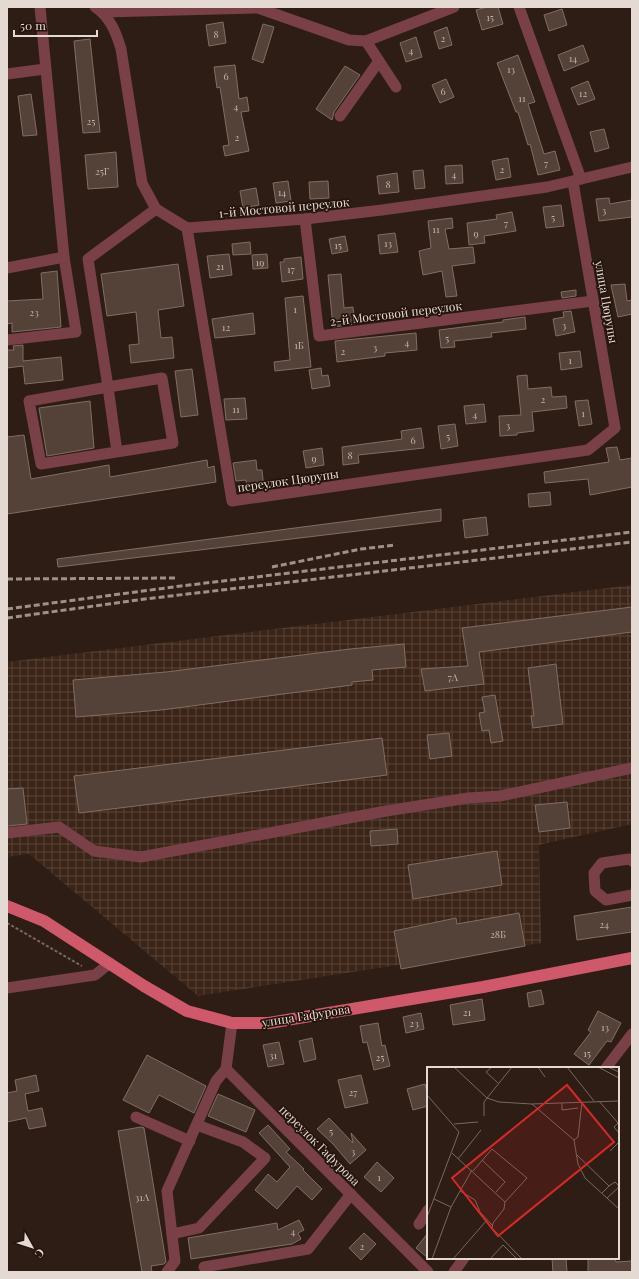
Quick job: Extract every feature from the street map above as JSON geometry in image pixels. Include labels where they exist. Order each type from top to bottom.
[{"type":"main road","name":"улица Гафурова","points":[[7,906],[44,921],[187,1011],[232,1023],[269,1023],[483,986],[632,958]]},
{"type":"street","points":[[7,340],[76,332],[64,257],[40,7]]},
{"type":"street","points":[[99,10],[258,8],[349,40],[366,41],[454,7]]},
{"type":"street","name":"улица Цюрупы","points":[[519,7],[577,180],[593,301],[615,428]]},
{"type":"street","points":[[99,10],[115,29],[121,49],[142,183],[156,209],[187,228]]},
{"type":"street","points":[[366,41],[396,87]]},
{"type":"street","points":[[340,116],[379,61]]},
{"type":"street","points":[[7,74],[45,70]]},
{"type":"street","name":"1-й Мостовой переулок","points":[[187,228],[304,220],[382,210],[577,180],[632,167]]},
{"type":"street","points":[[117,452],[88,259],[156,209]]},
{"type":"street","name":"2-й Мостовой переулок","points":[[304,220],[319,336],[593,301]]},
{"type":"street","name":"переулок Цюрупы","points":[[187,228],[232,501],[588,450],[615,428]]},
{"type":"street","points":[[7,268],[64,257]]},
{"type":"street","points":[[162,378],[173,443],[41,464],[29,400],[108,387],[162,378]]},
{"type":"street","points":[[7,833],[59,827],[94,851],[141,857],[386,811],[468,798],[500,796],[632,768]]},
{"type":"street","points":[[632,861],[629,859],[602,863],[594,873],[595,891],[606,900],[632,895]]},
{"type":"street","points":[[7,988],[97,974],[110,963]]},
{"type":"street","points":[[168,1272],[175,1261],[167,1191],[216,1081],[226,1069],[232,1023]]},
{"type":"street","points":[[607,1067],[632,1034]]},
{"type":"street","name":"переулок Гафурова","points":[[226,1069],[428,1272]]},
{"type":"street","points":[[136,1117],[190,1141]]},
{"type":"street","points":[[172,1234],[199,1228],[264,1158],[243,1142],[197,1125]]},
{"type":"street","points":[[204,1267],[308,1249],[351,1194]]},
{"type":"street","points":[[418,1224],[427,1211]]},
{"type":"street","points":[[454,1272],[463,1259]]},
{"type":"path","points":[[7,923],[97,974]]},
{"type":"shaded area","points":[[632,585],[632,824],[539,845],[541,943],[198,996],[29,854],[7,857],[7,662]]},
{"type":"building","points":[[487,7],[498,7],[503,24],[482,30],[476,10]]},
{"type":"building","points":[[562,9],[567,25],[549,31],[544,15]]},
{"type":"building","points":[[223,22],[226,43],[209,46],[206,25]]},
{"type":"building","points":[[263,24],[274,27],[263,63],[252,59]]},
{"type":"building","points":[[447,27],[452,45],[439,49],[434,32]]},
{"type":"building","points":[[416,37],[422,57],[406,62],[400,43]]},
{"type":"building","points":[[90,39],[100,132],[83,133],[74,41]]},
{"type":"building","points":[[583,45],[589,61],[564,71],[558,55]]},
{"type":"building","points":[[518,55],[535,102],[528,104],[544,154],[555,151],[560,170],[538,175],[530,144],[528,145],[518,112],[516,112],[497,63]]},
{"type":"building","points":[[235,65],[239,99],[247,97],[249,111],[241,112],[249,151],[225,156],[223,146],[229,145],[220,87],[217,88],[214,67]]},
{"type":"building","points":[[345,66],[360,75],[334,112],[332,120],[316,109]]},
{"type":"building","points":[[446,79],[454,97],[440,103],[432,85]]},
{"type":"building","points":[[588,81],[595,99],[578,105],[571,88]]},
{"type":"building","points":[[31,94],[37,135],[23,136],[18,96]]},
{"type":"building","points":[[604,129],[609,148],[595,152],[590,132]]},
{"type":"building","points":[[116,152],[118,187],[88,189],[85,155]]},
{"type":"building","points":[[508,158],[511,177],[496,180],[492,161]]},
{"type":"building","points":[[462,165],[463,183],[446,184],[445,166]]},
{"type":"building","points":[[423,170],[425,188],[415,189],[413,171]]},
{"type":"building","points":[[397,173],[399,192],[379,194],[377,176]]},
{"type":"building","points":[[288,181],[291,201],[276,203],[273,183]]},
{"type":"building","points":[[328,181],[329,198],[310,199],[309,182]]},
{"type":"building","points":[[256,188],[259,205],[243,208],[240,191]]},
{"type":"building","points":[[609,198],[610,204],[632,200],[632,217],[599,221],[596,199]]},
{"type":"building","points":[[561,205],[564,226],[546,228],[543,207]]},
{"type":"building","points":[[512,212],[516,231],[484,236],[485,243],[469,245],[467,223],[497,219],[496,215]]},
{"type":"building","points":[[452,218],[453,228],[445,229],[449,249],[473,247],[475,263],[452,266],[457,296],[446,297],[442,271],[423,275],[419,251],[431,248],[428,221]]},
{"type":"building","points":[[395,233],[398,252],[380,254],[378,235]]},
{"type":"building","points":[[345,236],[348,251],[332,254],[329,239]]},
{"type":"building","points":[[250,242],[251,254],[233,255],[232,244]]},
{"type":"building","points":[[229,254],[232,275],[210,278],[207,256]]},
{"type":"building","points":[[267,254],[268,268],[253,269],[252,255]]},
{"type":"building","points":[[301,257],[303,279],[282,282],[280,262],[284,262],[284,259]]},
{"type":"building","points":[[178,264],[184,306],[158,310],[161,338],[172,337],[174,358],[131,363],[129,345],[139,344],[136,312],[107,316],[101,274]]},
{"type":"building","points":[[57,271],[61,327],[12,332],[12,323],[7,324],[7,301],[43,299],[41,273]]},
{"type":"building","points":[[341,274],[344,308],[353,307],[355,324],[333,327],[328,275]]},
{"type":"building","points":[[625,284],[627,301],[632,300],[632,314],[618,317],[611,285]]},
{"type":"building","points":[[576,290],[576,296],[562,298],[561,292]]},
{"type":"building","points":[[303,296],[311,367],[275,371],[274,362],[290,360],[285,298]]},
{"type":"building","points":[[571,311],[575,332],[556,336],[553,319],[564,317],[563,312]]},
{"type":"building","points":[[253,313],[255,334],[215,338],[212,319]]},
{"type":"building","points":[[525,317],[526,329],[491,333],[492,337],[454,341],[455,347],[441,348],[439,330],[503,322],[503,320]]},
{"type":"building","points":[[416,333],[417,350],[385,353],[385,356],[337,362],[335,341]]},
{"type":"building","points":[[23,345],[23,361],[61,357],[63,380],[25,384],[23,366],[7,368],[7,350],[14,350],[13,346]]},
{"type":"building","points":[[580,351],[582,367],[561,370],[559,353]]},
{"type":"building","points":[[321,368],[322,376],[328,375],[330,386],[312,389],[309,370]]},
{"type":"building","points":[[192,369],[198,415],[181,417],[175,371]]},
{"type":"building","points":[[527,375],[528,389],[551,387],[552,397],[566,396],[567,408],[532,412],[534,431],[517,433],[517,435],[500,436],[499,416],[521,415],[517,376]]},
{"type":"building","points":[[245,398],[247,419],[226,420],[224,399]]},
{"type":"building","points":[[588,400],[592,424],[579,426],[575,401]]},
{"type":"building","points":[[90,401],[94,448],[47,456],[39,408]]},
{"type":"building","points":[[484,404],[486,422],[466,424],[464,406]]},
{"type":"building","points":[[455,424],[458,446],[441,449],[438,426]]},
{"type":"building","points":[[421,428],[424,448],[358,455],[359,463],[343,465],[342,447],[402,439],[401,431]]},
{"type":"building","points":[[24,435],[31,479],[109,465],[110,477],[207,460],[208,468],[214,466],[216,482],[7,514],[7,437]]},
{"type":"building","points":[[617,447],[620,460],[632,458],[632,487],[590,495],[588,479],[545,483],[544,472],[609,462],[606,448]]},
{"type":"building","points":[[322,448],[324,465],[306,468],[303,451]]},
{"type":"building","points":[[256,460],[257,470],[262,470],[264,489],[247,490],[246,480],[236,481],[233,463]]},
{"type":"building","points":[[550,492],[551,505],[529,507],[528,494]]},
{"type":"building","points":[[441,509],[441,521],[58,567],[57,559]]},
{"type":"building","points":[[486,517],[488,535],[465,538],[463,520]]},
{"type":"building","points":[[632,607],[632,632],[479,652],[484,684],[425,691],[421,669],[468,666],[462,628]]},
{"type":"building","points":[[404,644],[406,667],[372,670],[373,680],[352,682],[352,685],[161,710],[76,717],[73,680],[166,672],[350,649]]},
{"type":"building","points":[[556,664],[563,724],[533,728],[531,716],[534,716],[528,668]]},
{"type":"building","points":[[495,695],[503,741],[491,743],[489,730],[482,731],[479,713],[485,712],[482,697]]},
{"type":"building","points":[[449,733],[452,756],[430,759],[427,735]]},
{"type":"building","points":[[382,738],[387,775],[79,813],[74,776]]},
{"type":"building","points":[[23,788],[27,824],[7,826],[7,789]]},
{"type":"building","points":[[567,802],[570,828],[539,832],[535,805]]},
{"type":"building","points":[[397,829],[398,844],[371,846],[370,831]]},
{"type":"building","points":[[497,851],[502,885],[413,899],[408,865]]},
{"type":"building","points":[[632,907],[632,932],[577,940],[574,916]]},
{"type":"building","points":[[519,913],[525,946],[401,969],[394,931],[456,918],[457,924]]},
{"type":"building","points":[[541,990],[544,1004],[529,1007],[527,993]]},
{"type":"building","points":[[482,999],[485,1020],[453,1025],[450,1005]]},
{"type":"building","points":[[598,1011],[621,1023],[611,1042],[607,1041],[589,1065],[574,1054],[591,1032],[588,1030]]},
{"type":"building","points":[[421,1013],[424,1029],[406,1033],[403,1017]]},
{"type":"building","points":[[378,1023],[382,1046],[385,1045],[390,1066],[374,1070],[367,1042],[363,1043],[360,1026]]},
{"type":"building","points":[[312,1038],[316,1059],[304,1062],[299,1041]]},
{"type":"building","points":[[279,1042],[284,1064],[268,1067],[263,1045]]},
{"type":"building","points":[[147,1055],[206,1086],[194,1113],[159,1095],[149,1113],[123,1100]]},
{"type":"building","points":[[36,1075],[39,1091],[25,1094],[28,1111],[42,1108],[46,1126],[29,1129],[26,1118],[7,1122],[7,1093],[17,1091],[15,1080]]},
{"type":"building","points":[[361,1075],[368,1103],[345,1108],[338,1080]]},
{"type":"building","points":[[425,1084],[427,1092],[427,1106],[413,1110],[407,1089]]},
{"type":"building","points":[[218,1094],[255,1110],[246,1132],[208,1116]]},
{"type":"building","points":[[329,1118],[353,1143],[351,1133],[366,1150],[350,1164],[333,1144],[317,1129]]},
{"type":"building","points":[[268,1125],[290,1149],[286,1152],[322,1189],[312,1200],[297,1186],[277,1209],[255,1190],[268,1174],[277,1182],[290,1167],[259,1133]]},
{"type":"building","points":[[141,1127],[144,1128],[166,1262],[164,1264],[151,1266],[152,1272],[142,1272],[118,1131]]},
{"type":"building","points":[[377,1162],[394,1178],[381,1192],[364,1177]]},
{"type":"building","points":[[299,1220],[304,1230],[298,1233],[301,1239],[292,1244],[191,1259],[188,1238],[277,1223],[278,1230]]},
{"type":"building","points":[[364,1233],[376,1244],[361,1260],[349,1248]]},
{"type":"building","points":[[427,1234],[427,1257],[416,1248]]},
{"type":"building","points":[[552,1259],[566,1259],[567,1272],[553,1272]]},
{"type":"building","points":[[588,1259],[615,1259],[616,1262],[632,1261],[632,1272],[588,1272]]},
{"type":"railway","points":[[7,609],[181,586],[632,532]]},
{"type":"railway","points":[[7,618],[145,599],[632,542]]},
{"type":"railway","points":[[272,567],[361,549],[396,545]]},
{"type":"railway","points":[[7,579],[178,578]]}]
